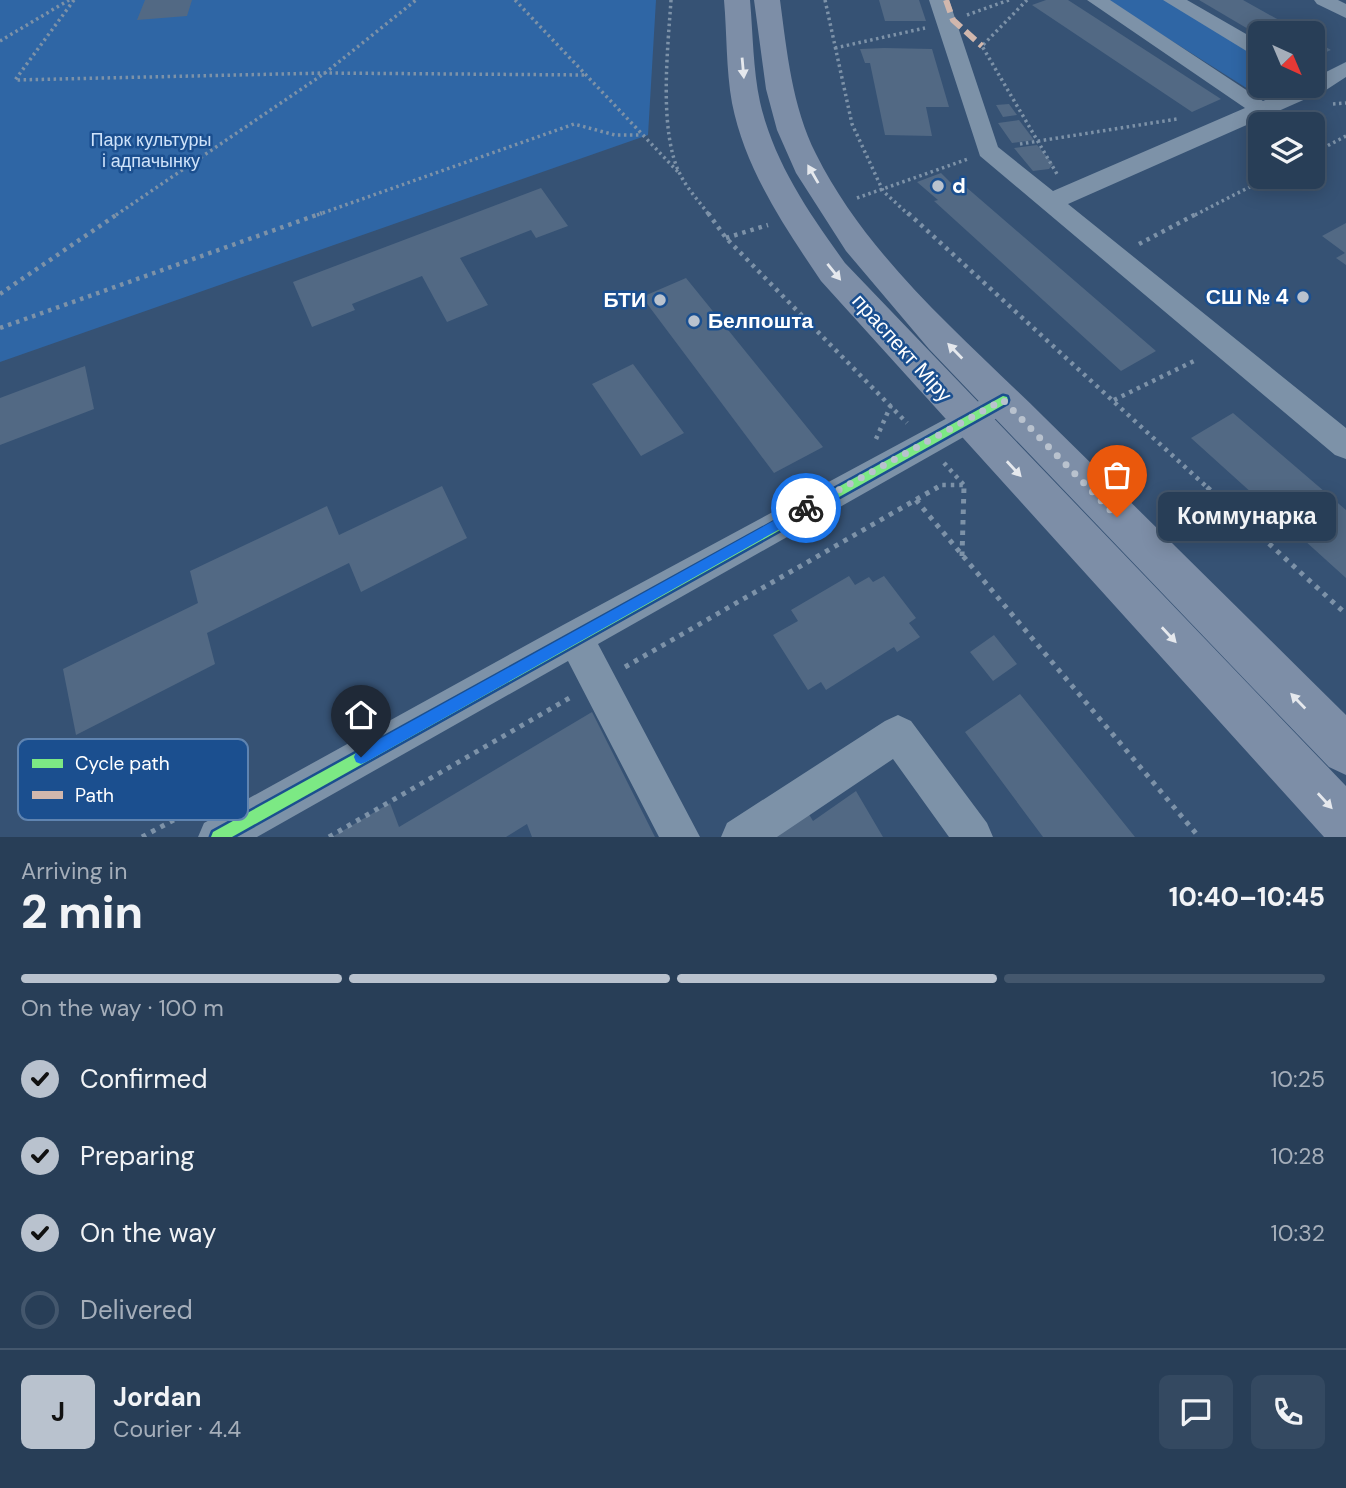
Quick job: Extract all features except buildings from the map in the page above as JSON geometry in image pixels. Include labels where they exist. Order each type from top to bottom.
[{"type":"main road","name":"праспект Міру","points":[[737,0],[746,102],[776,187],[833,272],[985,410],[1346,750]]},
{"type":"main road","name":"праспект Міру","points":[[767,0],[778,92],[793,136],[811,173],[870,257],[916,310],[985,410],[1346,823]]},
{"type":"street","points":[[939,0],[988,151],[1059,198],[1225,346],[1346,446]]},
{"type":"street","points":[[1097,0],[1261,109]]},
{"type":"street","points":[[1173,0],[1248,44]]},
{"type":"street","points":[[1324,0],[1346,12]]},
{"type":"street","points":[[1325,78],[1346,68]]},
{"type":"street","points":[[1059,198],[1284,98]]},
{"type":"street","points":[[218,837],[985,410]]},
{"type":"street","points":[[575,637],[680,837]]},
{"type":"street","points":[[741,837],[898,734],[973,837]]},
{"type":"path","points":[[0,41],[72,0]]},
{"type":"path","points":[[72,0],[15,80],[325,73],[586,75]]},
{"type":"path","points":[[0,294],[325,73],[416,0]]},
{"type":"path","points":[[514,0],[680,175],[726,238],[891,405]]},
{"type":"path","points":[[671,0],[667,65],[669,139],[680,175]]},
{"type":"path","points":[[825,0],[852,124],[883,191],[1346,614]]},
{"type":"path","points":[[1027,0],[982,46],[1038,141],[1059,198]]},
{"type":"path","points":[[883,191],[988,151],[1181,118]]},
{"type":"path","points":[[0,328],[574,124],[615,135],[642,135]]},
{"type":"path","points":[[1325,147],[1346,136]]},
{"type":"path","points":[[1135,247],[1248,188]]},
{"type":"path","points":[[1114,400],[1225,346]]},
{"type":"path","points":[[329,837],[942,485],[964,485],[962,556]]},
{"type":"path","points":[[916,500],[1199,837]]},
{"type":"green space","name":"Парк культуры і адпачынку","points":[[0,0],[656,0],[648,135],[0,362]]},
{"type":"green space","points":[[1107,0],[1166,0],[1248,50],[1248,89]]},
{"type":"marked path","points":[[946,0],[953,20],[982,46]]},
{"type":"cycle path","points":[[218,837],[1003,400]]},
{"type":"way so far","points":[[806,508],[1003,400],[1117,517]]},
{"type":"place","name":"d","points":[[938,186]]},
{"type":"place","name":"СШ № 4","points":[[1303,297]]},
{"type":"place","name":"БТИ","points":[[660,300]]},
{"type":"place","name":"Белпошта","points":[[694,321]]},
{"type":"place","name":"Коммунарка","points":[[1117,517]]},
{"type":"route","points":[[361,757],[806,508]]}]
